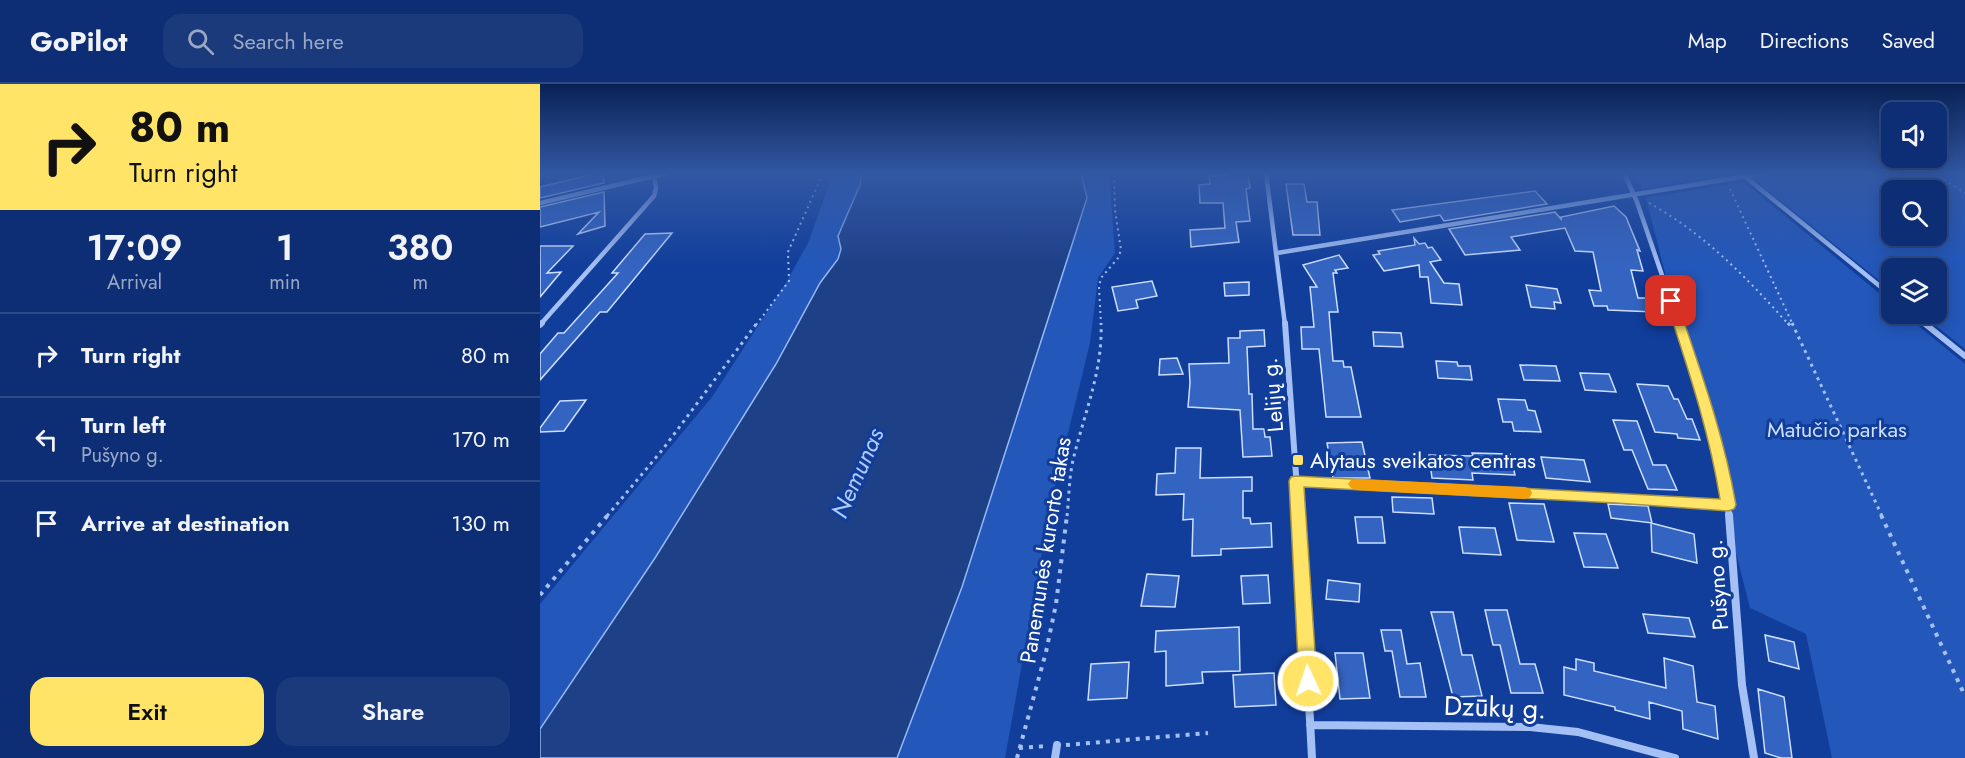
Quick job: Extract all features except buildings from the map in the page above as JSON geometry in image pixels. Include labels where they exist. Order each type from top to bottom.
[{"type":"street","points":[[540,325],[543,318],[646,204]]},
{"type":"street","name":"Lelijų g.","points":[[1270,204],[1277,253],[1296,481],[1312,758]]},
{"type":"street","points":[[1277,253],[1600,204]]},
{"type":"street","name":"Pušyno g.","points":[[1638,204],[1708,412],[1720,457],[1728,505],[1742,685],[1754,758]]},
{"type":"street","points":[[1779,204],[1881,287]]},
{"type":"street","points":[[1925,324],[1965,356]]},
{"type":"street","points":[[1296,481],[1728,505]]},
{"type":"street","name":"Dzūkų g.","points":[[1310,725],[1530,727],[1578,732],[1675,758]]},
{"type":"street","points":[[1055,758],[1057,746]]},
{"type":"path","points":[[540,595],[663,449],[789,281],[788,252],[809,204]]},
{"type":"path","name":"Panemunės kurorto takas","points":[[1017,758],[1046,652],[1056,604],[1073,462],[1098,370],[1102,345],[1099,287],[1101,278],[1118,258],[1120,250],[1115,204]]},
{"type":"path","points":[[1653,204],[1663,209],[1733,264],[1796,332]]},
{"type":"path","points":[[1737,204],[1965,696]]},
{"type":"path","points":[[1019,748],[1208,733]]},
{"type":"green space","points":[[822,204],[853,204],[838,259],[820,283],[776,364],[655,558],[540,729],[540,604],[712,397],[787,281],[809,241]]},
{"type":"green space","points":[[1085,204],[1111,204],[1115,253],[1098,278],[1090,343],[1051,503],[1005,758],[897,758],[962,587]]},
{"type":"green space","name":"Matučio parkas","points":[[1648,204],[1771,204],[1881,295],[1881,324],[1916,324],[1965,364],[1965,758],[1832,758],[1806,634],[1750,608]]},
{"type":"green space","points":[[1785,204],[1881,204],[1881,246],[1947,246],[1947,204],[1965,204],[1965,349],[1934,324],[1947,324],[1947,258],[1881,258],[1881,282]]},
{"type":"water","name":"Nemunas","points":[[852,204],[1085,204],[962,587],[897,758],[540,758],[540,729],[655,558],[776,364],[820,283],[838,259],[841,249],[838,236]]},
{"type":"slow traffic","points":[[1356,484],[1525,493]]},
{"type":"place","name":"Alytaus sveikatos centras","points":[[1298,460]]},
{"type":"route","points":[[1308,681],[1296,481],[1728,505],[1720,457],[1708,412],[1671,301]]}]
